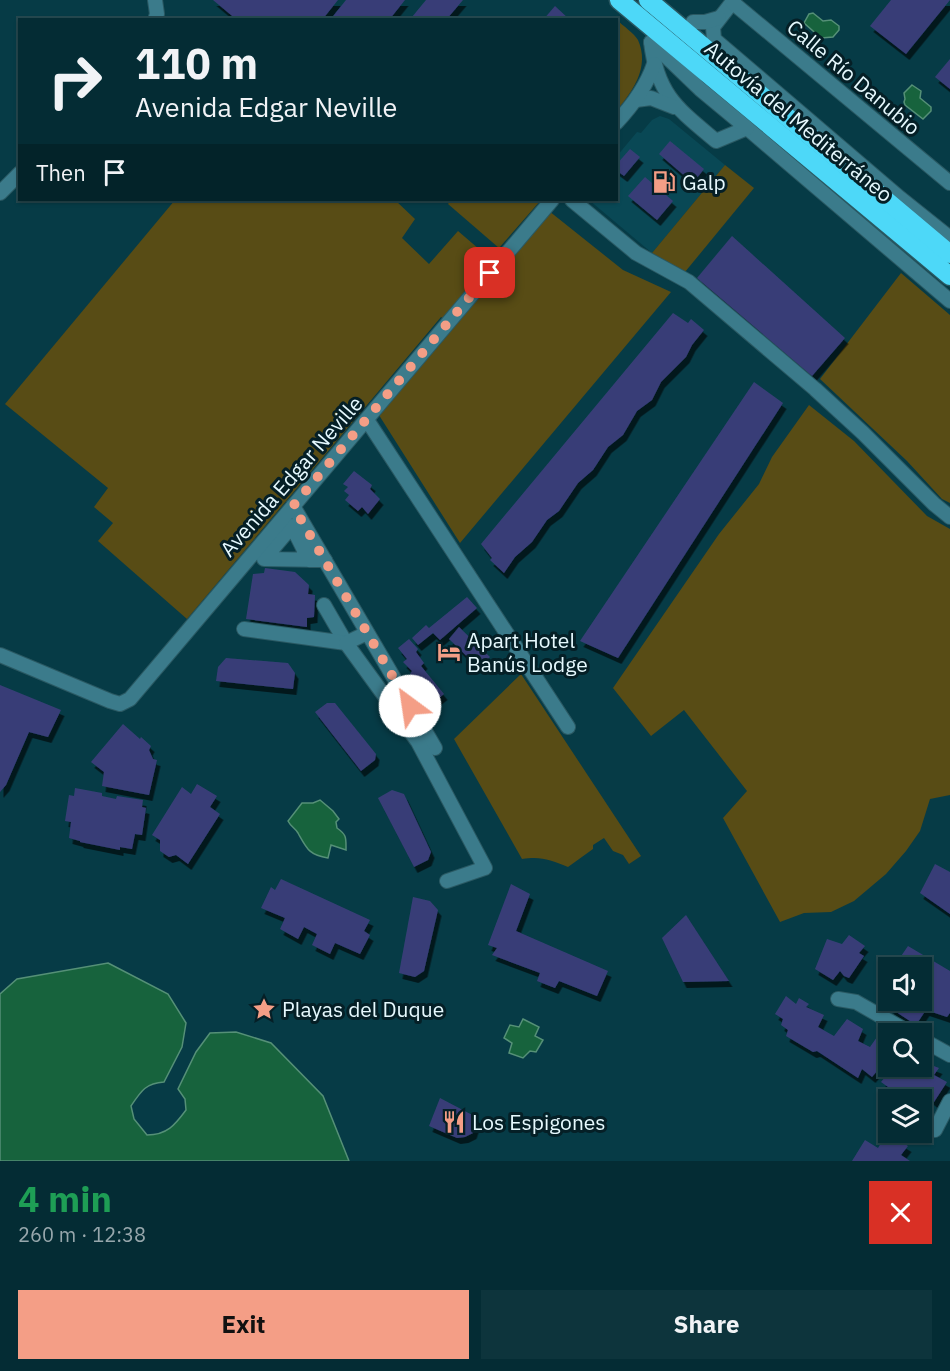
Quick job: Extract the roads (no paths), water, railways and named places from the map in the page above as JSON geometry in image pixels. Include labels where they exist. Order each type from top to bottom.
[{"type":"highway","points":[[607,0],[631,20],[651,42]]},
{"type":"highway","name":"Autovía del Mediterráneo","points":[[619,0],[950,276]]},
{"type":"highway","name":"Autovía del Mediterráneo","points":[[648,0],[950,254]]},
{"type":"highway","points":[[664,13],[680,20],[693,22]]},
{"type":"highway","points":[[733,56],[798,125]]},
{"type":"highway","points":[[845,165],[912,207]]},
{"type":"street","points":[[155,0],[156,18]]},
{"type":"street","points":[[733,1],[713,27],[714,39],[950,238]]},
{"type":"street","name":"Calle Río Danubio","points":[[733,1],[950,183]]},
{"type":"street","points":[[693,22],[705,22],[719,18]]},
{"type":"street","points":[[651,42],[654,64],[660,82],[677,108],[716,141],[747,128]]},
{"type":"street","points":[[651,42],[671,63],[950,301]]},
{"type":"street","points":[[618,121],[636,100],[654,64]]},
{"type":"street","points":[[636,100],[651,98],[677,108]]},
{"type":"street","points":[[0,193],[18,175]]},
{"type":"street","name":"Avenida Edgar Neville","points":[[0,654],[110,701],[120,704],[133,695],[551,201]]},
{"type":"street","points":[[573,201],[636,253],[689,282],[823,396],[948,514]]},
{"type":"street","points":[[367,420],[568,728]]},
{"type":"street","points":[[293,506],[435,748]]},
{"type":"street","points":[[309,560],[325,560]]},
{"type":"street","points":[[324,605],[346,643],[418,742],[485,868],[447,881]]},
{"type":"street","points":[[244,629],[346,643],[367,633]]},
{"type":"street","points":[[838,999],[856,1002],[893,1023]]},
{"type":"street","points":[[932,1044],[950,1055]]},
{"type":"street","points":[[935,1130],[950,1101]]},
{"type":"place","name":"Galp","points":[[664,182]]},
{"type":"place","name":"Apart Hotel Banús Lodge","points":[[449,652]]},
{"type":"place","name":"Playas del Duque","points":[[264,1009]]},
{"type":"place","name":"Los Espigones","points":[[454,1122]]}]
